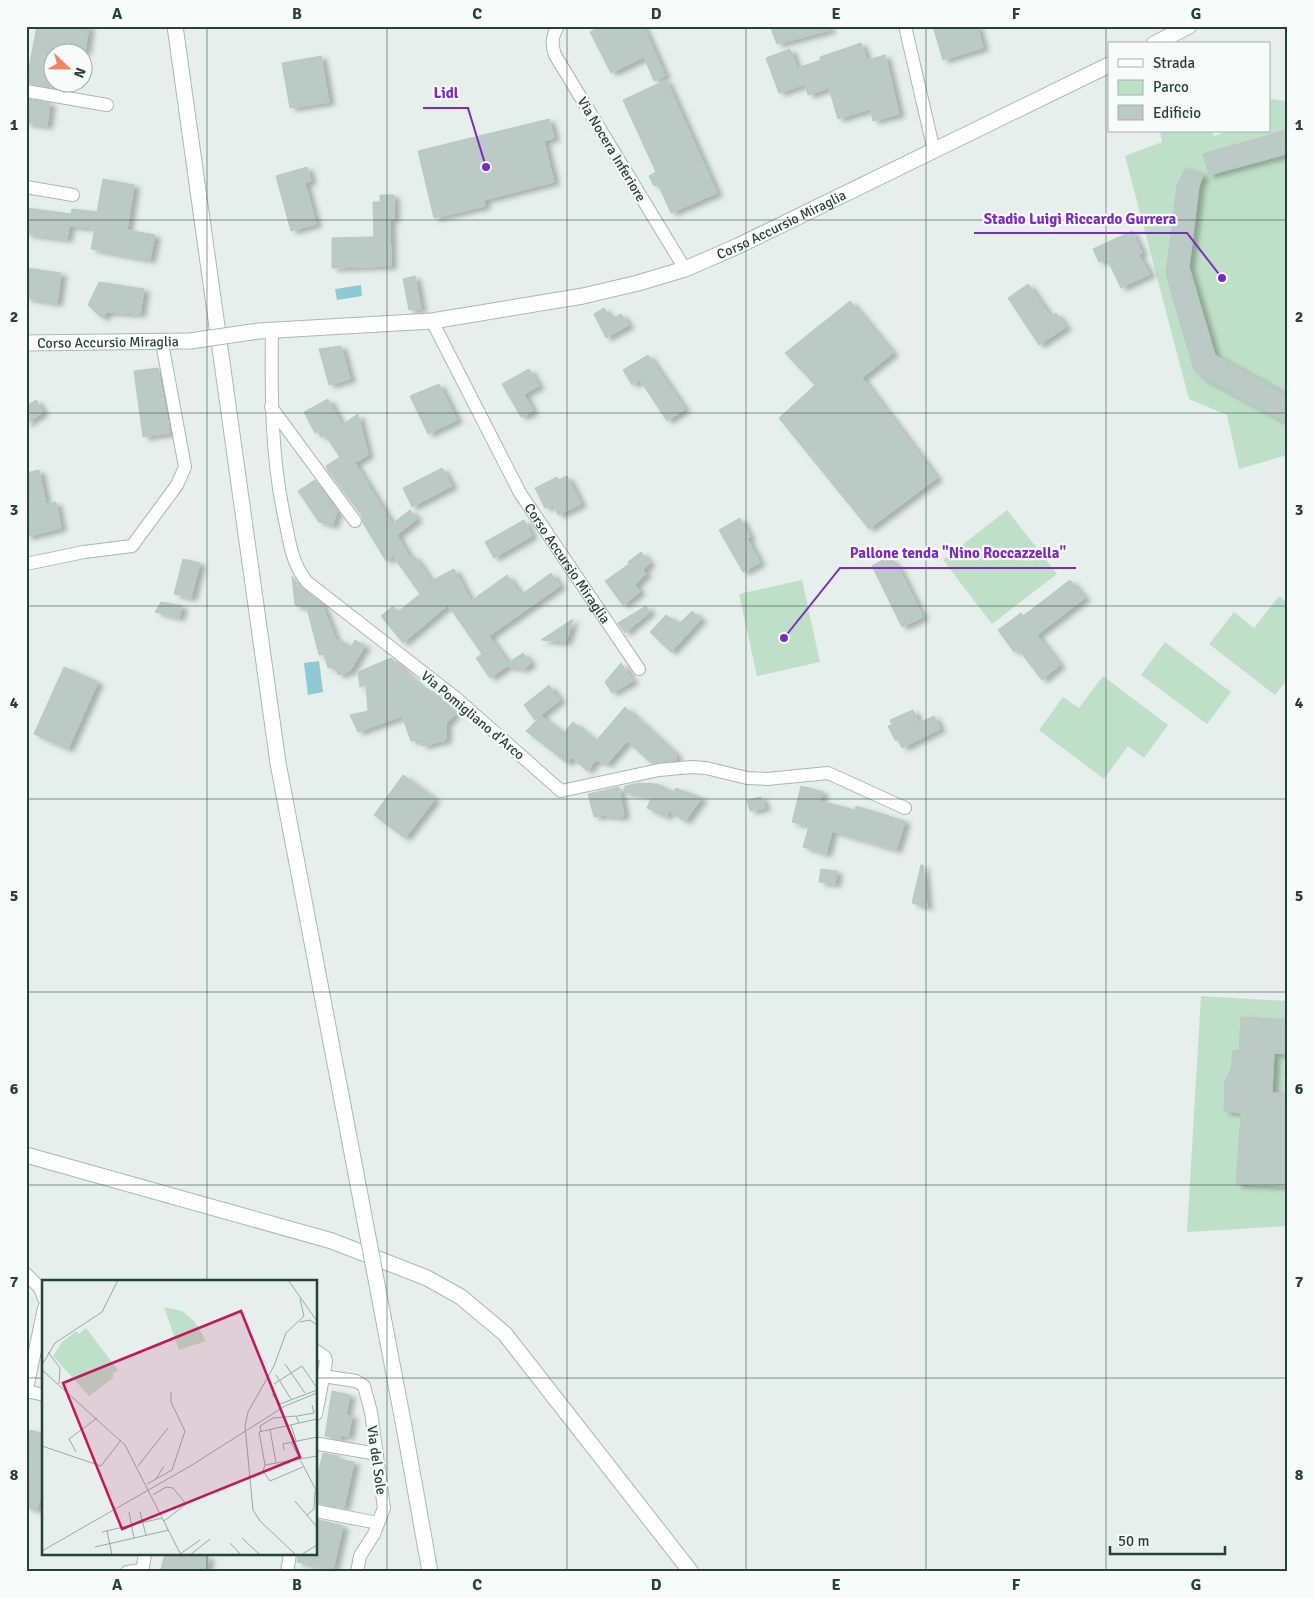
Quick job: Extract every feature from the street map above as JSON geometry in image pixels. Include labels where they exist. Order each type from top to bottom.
[{"type":"street","points":[[175,26],[278,763],[430,1572]]},
{"type":"street","name":"Via Nocera Inferiore","points":[[558,26],[553,36],[552,45],[555,55],[685,269]]},
{"type":"street","points":[[905,26],[934,151]]},
{"type":"street","points":[[1158,42],[1190,26]]},
{"type":"street","name":"Corso Accursio Miraglia","points":[[26,343],[162,343],[266,330],[432,321],[583,296],[638,283],[685,269],[934,151],[1108,65]]},
{"type":"street","points":[[26,91],[107,106]]},
{"type":"street","points":[[26,187],[73,195]]},
{"type":"street","name":"Corso Accursio Miraglia","points":[[432,321],[520,493],[639,669]]},
{"type":"street","name":"Via Pomigliano d'Arco","points":[[266,330],[271,407],[281,503],[294,562],[299,572],[307,582],[456,698],[561,791],[650,772],[691,767],[706,768],[748,778],[768,779],[828,772],[904,808]]},
{"type":"street","points":[[26,564],[84,552],[132,546],[177,485],[185,467],[162,343]]},
{"type":"street","points":[[271,407],[356,521]]},
{"type":"street","points":[[26,1155],[332,1241],[418,1274],[461,1297],[505,1334],[691,1572]]},
{"type":"street","points":[[26,1274],[40,1288],[42,1293]]},
{"type":"street","points":[[42,1317],[26,1392],[42,1394]]},
{"type":"street","points":[[318,1352],[325,1357],[325,1371],[318,1404]]},
{"type":"street","name":"Via del Sole","points":[[325,1371],[364,1386],[377,1454],[384,1508],[360,1556],[356,1572]]},
{"type":"street","points":[[319,1444],[377,1454]]},
{"type":"street","points":[[318,1511],[378,1523]]},
{"type":"street","points":[[126,1572],[142,1571],[145,1556]]},
{"type":"street","points":[[287,1572],[290,1556]]},
{"type":"green space","points":[[1270,99],[1287,101],[1287,455],[1239,469],[1227,415],[1189,399],[1125,156],[1162,142],[1160,132],[1212,132],[1214,136],[1224,132],[1270,132]]},
{"type":"green space","points":[[1007,510],[1057,574],[992,624],[943,560]]},
{"type":"green space","points":[[802,580],[820,662],[757,676],[739,594]]},
{"type":"green space","points":[[1279,596],[1287,602],[1287,680],[1275,695],[1209,644],[1234,612],[1254,628]]},
{"type":"green space","points":[[1165,642],[1231,692],[1207,724],[1141,675]]},
{"type":"green space","points":[[1103,676],[1168,725],[1144,758],[1128,746],[1104,779],[1039,730],[1063,697],[1079,708]]},
{"type":"green space","points":[[1201,996],[1287,1001],[1287,1226],[1187,1232]]},
{"type":"water","points":[[361,285],[362,296],[337,300],[335,289]]},
{"type":"water","points":[[319,661],[323,692],[308,695],[304,663]]},
{"type":"building","points":[[37,26],[89,26],[87,42],[42,42],[42,85],[26,83]]},
{"type":"building","points":[[601,26],[643,26],[665,76],[654,81],[644,57],[611,73],[590,32]]},
{"type":"building","points":[[770,26],[829,26],[830,30],[777,44]]},
{"type":"building","points":[[933,26],[977,26],[983,48],[943,60]]},
{"type":"building","points":[[861,43],[867,60],[885,55],[899,114],[873,121],[870,109],[838,119],[829,88],[808,95],[805,84],[779,93],[766,58],[790,49],[797,68],[821,60],[820,57]]},
{"type":"building","points":[[321,56],[329,102],[290,108],[282,63]]},
{"type":"building","points":[[666,80],[717,193],[671,213],[658,184],[654,186],[649,176],[656,172],[623,100]]},
{"type":"building","points":[[26,99],[50,103],[47,126],[26,123]]},
{"type":"building","points":[[549,119],[554,138],[544,141],[554,182],[484,200],[485,206],[434,218],[418,151]]},
{"type":"building","points":[[1287,130],[1287,154],[1209,175],[1203,154]]},
{"type":"building","points":[[307,167],[311,181],[305,183],[316,224],[291,231],[276,176]]},
{"type":"building","points":[[1185,168],[1203,175],[1199,186],[1189,267],[1215,355],[1287,395],[1287,423],[1203,378],[1194,370],[1166,274],[1177,186]]},
{"type":"building","points":[[103,179],[134,185],[127,230],[155,235],[150,260],[91,249],[95,228],[69,226],[67,239],[26,234],[26,208],[71,214],[72,209],[97,212]]},
{"type":"building","points":[[380,195],[394,195],[394,219],[390,219],[391,266],[332,268],[332,238],[374,237],[373,202],[380,202]]},
{"type":"building","points":[[1132,231],[1142,253],[1138,254],[1150,274],[1121,288],[1107,259],[1099,262],[1093,249]]},
{"type":"building","points":[[26,268],[61,273],[57,303],[26,298]]},
{"type":"building","points":[[415,276],[421,309],[409,310],[403,279]]},
{"type":"building","points":[[99,282],[144,289],[140,314],[108,312],[102,318],[88,305]]},
{"type":"building","points":[[1028,284],[1050,316],[1056,313],[1066,327],[1039,345],[1008,298]]},
{"type":"building","points":[[850,301],[893,353],[862,378],[937,478],[869,529],[779,418],[815,385],[785,353]]},
{"type":"building","points":[[604,308],[611,319],[621,314],[629,325],[606,338],[594,314]]},
{"type":"building","points":[[341,346],[350,379],[329,385],[319,349]]},
{"type":"building","points":[[648,355],[685,409],[667,421],[640,380],[632,385],[623,370]]},
{"type":"building","points":[[158,368],[170,433],[143,437],[134,371]]},
{"type":"building","points":[[529,369],[539,386],[524,394],[533,411],[521,417],[502,384]]},
{"type":"building","points":[[439,384],[457,420],[428,434],[410,396]]},
{"type":"building","points":[[328,399],[342,425],[358,414],[368,455],[355,463],[392,524],[410,510],[417,519],[397,535],[410,558],[414,556],[431,581],[454,569],[471,601],[507,575],[521,595],[551,573],[560,586],[489,636],[508,663],[523,653],[531,663],[524,669],[507,666],[490,678],[476,658],[482,654],[448,605],[403,643],[381,616],[393,606],[398,612],[420,594],[393,556],[386,561],[363,523],[362,516],[328,471],[326,466],[340,457],[325,435],[321,437],[318,431],[315,433],[304,412]]},
{"type":"building","points":[[36,400],[43,412],[26,424],[26,406]]},
{"type":"building","points":[[442,468],[452,486],[412,507],[403,488]]},
{"type":"building","points":[[39,470],[46,504],[56,502],[61,528],[26,537],[26,473]]},
{"type":"building","points":[[567,476],[581,504],[558,515],[553,505],[545,508],[535,488],[557,477],[559,480]]},
{"type":"building","points":[[315,480],[337,511],[333,525],[319,522],[298,491]]},
{"type":"building","points":[[740,518],[750,537],[747,538],[760,563],[743,572],[719,530]]},
{"type":"building","points":[[524,520],[532,536],[494,558],[485,542]]},
{"type":"building","points":[[641,552],[650,563],[643,570],[646,574],[635,585],[640,592],[623,605],[605,581],[629,564],[628,562]]},
{"type":"building","points":[[888,557],[898,567],[923,617],[902,627],[872,566]]},
{"type":"building","points":[[183,559],[200,563],[191,598],[174,594]]},
{"type":"building","points":[[292,576],[302,588],[322,604],[336,640],[342,641],[351,647],[355,640],[365,646],[350,671],[338,675],[335,666],[328,668],[324,654],[319,655],[307,608],[295,605]]},
{"type":"building","points":[[1070,580],[1085,598],[1037,635],[1060,665],[1042,680],[1018,649],[1014,652],[998,630],[1021,613],[1023,616]]},
{"type":"building","points":[[161,602],[182,606],[179,618],[155,612]]},
{"type":"building","points":[[646,606],[650,612],[625,633],[618,623]]},
{"type":"building","points":[[692,611],[701,619],[671,652],[650,632],[666,615],[679,624]]},
{"type":"building","points":[[573,619],[566,642],[541,640]]},
{"type":"building","points":[[391,658],[425,690],[427,688],[456,713],[446,724],[446,740],[422,746],[420,740],[411,741],[402,716],[358,732],[350,715],[368,711],[366,684],[360,687],[358,672]]},
{"type":"building","points":[[621,663],[633,681],[612,693],[605,682]]},
{"type":"building","points":[[64,667],[98,682],[68,749],[34,734]]},
{"type":"building","points":[[549,685],[560,700],[535,720],[524,705]]},
{"type":"building","points":[[625,707],[676,754],[676,760],[651,763],[627,741],[607,764],[596,760],[587,771],[572,757],[567,763],[526,731],[541,716],[564,733],[573,722],[596,741]]},
{"type":"building","points":[[913,710],[919,723],[934,716],[940,729],[902,748],[898,739],[895,740],[888,726],[892,725],[890,720]]},
{"type":"building","points":[[403,775],[435,799],[405,838],[374,815]]},
{"type":"building","points":[[639,783],[657,784],[674,792],[676,788],[702,798],[685,821],[669,811],[666,817],[647,808],[652,796],[624,792],[625,786]]},
{"type":"building","points":[[801,786],[823,792],[820,801],[855,810],[856,806],[905,821],[896,850],[832,831],[826,854],[803,847],[809,826],[792,822]]},
{"type":"building","points":[[619,787],[624,816],[603,815],[594,817],[588,794]]},
{"type":"building","points":[[761,797],[765,808],[750,811],[747,800]]},
{"type":"building","points":[[921,865],[923,865],[927,907],[912,903]]},
{"type":"building","points":[[821,869],[837,871],[835,884],[819,882]]},
{"type":"building","points":[[1241,1017],[1287,1020],[1287,1054],[1274,1053],[1272,1093],[1287,1094],[1287,1186],[1236,1184],[1241,1113],[1224,1111],[1225,1081],[1231,1069],[1233,1050],[1239,1051]]},
{"type":"building","points":[[332,1391],[350,1395],[346,1415],[352,1416],[348,1437],[341,1435],[340,1439],[325,1436]]},
{"type":"building","points":[[30,1430],[42,1433],[42,1491],[37,1510],[26,1507],[26,1446]]},
{"type":"building","points":[[323,1453],[338,1456],[338,1459],[354,1462],[344,1508],[318,1503],[318,1474]]},
{"type":"building","points":[[318,1520],[343,1526],[333,1570],[297,1562],[298,1556],[318,1556]]},
{"type":"building","points":[[164,1556],[209,1557],[206,1572],[175,1570],[175,1572],[160,1572]]},
{"type":"place","name":"Lidl","points":[[486,167]]},
{"type":"place","name":"Stadio Luigi Riccardo Gurrera","points":[[1222,278]]},
{"type":"place","name":"Pallone tenda \"Nino Roccazzella\"","points":[[784,638]]}]
